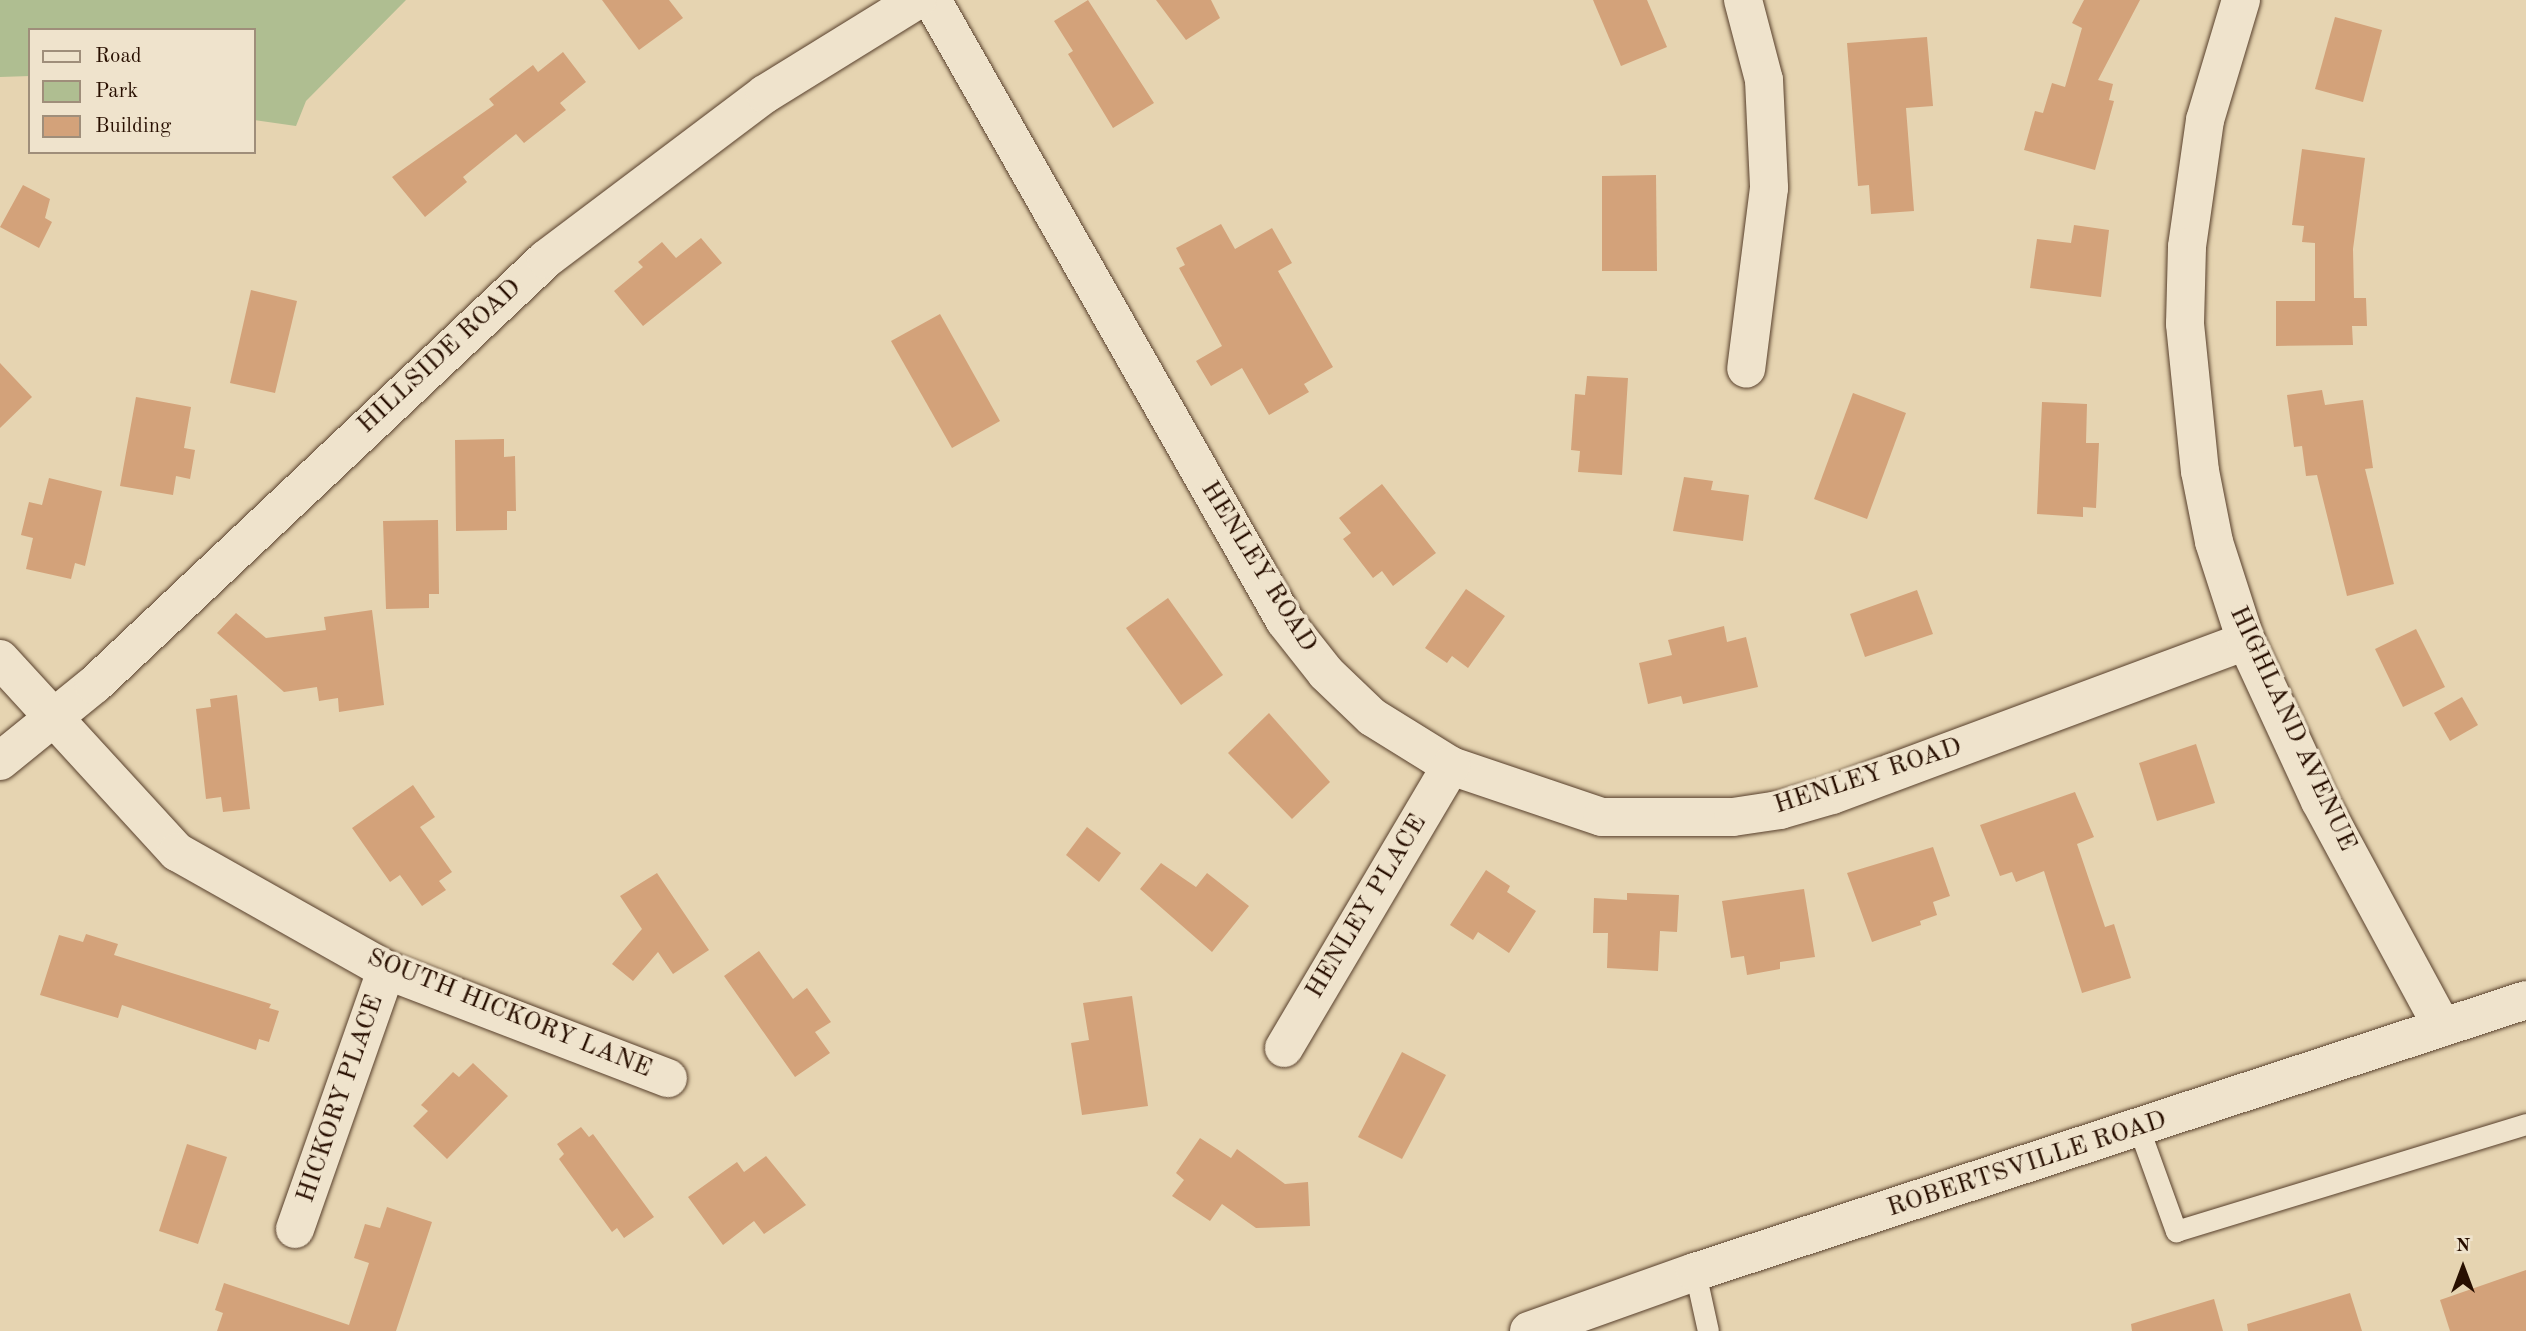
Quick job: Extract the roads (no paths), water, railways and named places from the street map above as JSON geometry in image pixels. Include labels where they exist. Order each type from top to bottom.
[{"type":"street","name":"HILLSIDE ROAD","points":[[0,761],[54,722],[547,260],[765,94],[917,0]]},
{"type":"street","name":"HENLEY ROAD","points":[[932,0],[1285,621],[1326,673],[1372,717],[1451,766],[1602,817],[1720,817],[1780,810],[1832,795],[2246,641]]},
{"type":"street","points":[[1743,0],[1764,80],[1769,188],[1746,369]]},
{"type":"street","name":"HIGHLAND AVENUE","points":[[2241,0],[2211,97],[2192,195],[2185,324],[2191,419],[2202,483],[2214,542],[2246,641],[2320,800],[2442,1027]]},
{"type":"street","name":"SOUTH HICKORY LANE","points":[[0,659],[54,722],[177,852],[386,970],[668,1078]]},
{"type":"street","name":"HENLEY PLACE","points":[[1284,1048],[1451,766]]},
{"type":"street","name":"HICKORY PLACE","points":[[295,1229],[386,970]]},
{"type":"street","name":"ROBERTSVILLE ROAD","points":[[1531,1331],[1695,1272],[2139,1129],[2526,1000]]},
{"type":"lane","points":[[2139,1129],[2176,1231],[2526,1124]]},
{"type":"lane","points":[[1695,1272],[1708,1331]]}]
